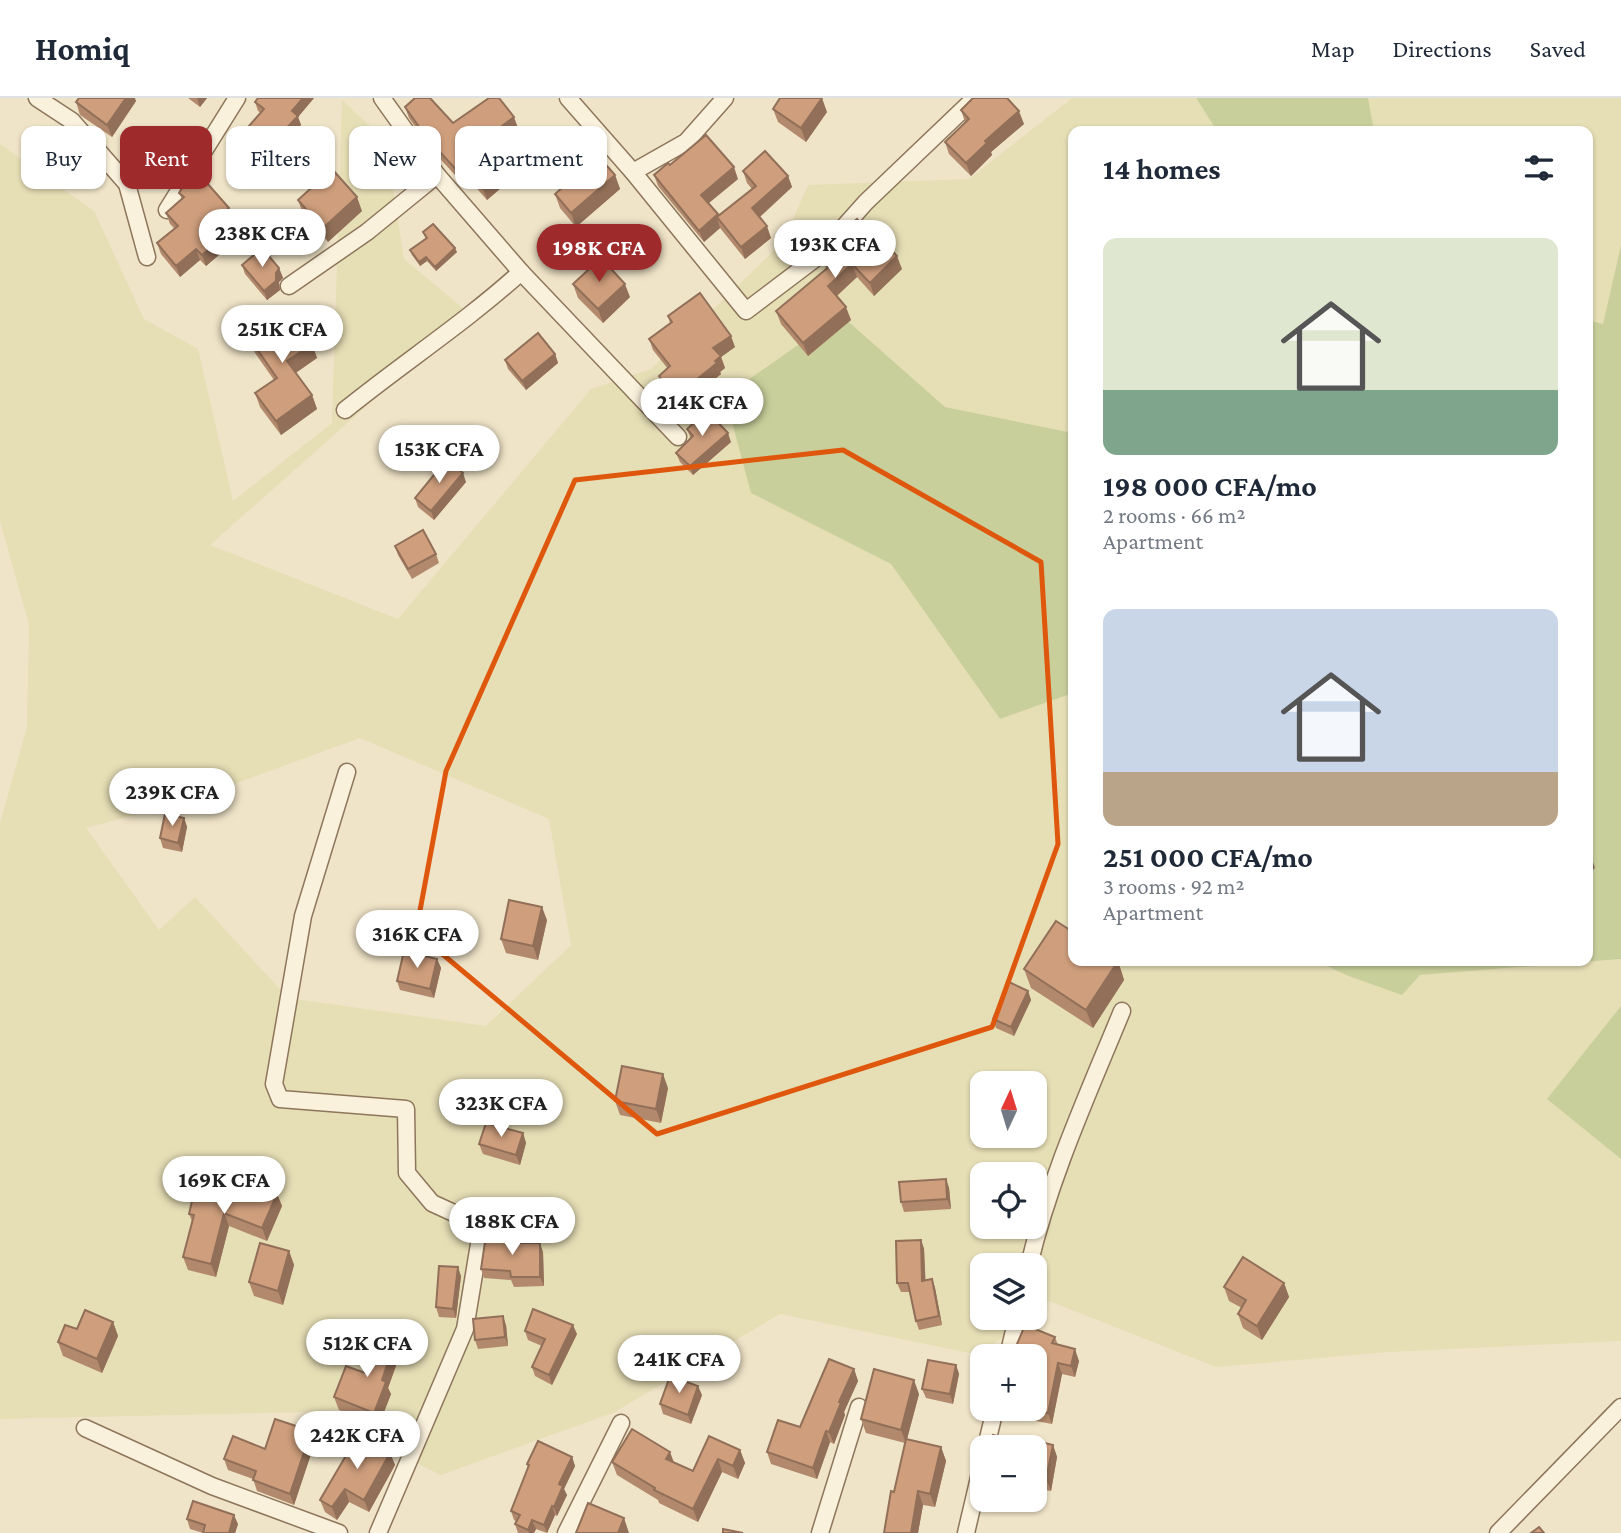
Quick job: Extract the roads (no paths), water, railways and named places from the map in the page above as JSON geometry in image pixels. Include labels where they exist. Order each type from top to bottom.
[{"type":"street","points":[[37,98],[72,121],[127,184],[147,257]]},
{"type":"street","points":[[167,210],[237,98]]},
{"type":"street","points":[[382,98],[402,126]]},
{"type":"street","points":[[568,98],[633,172],[747,311],[816,258],[866,202],[975,98]]},
{"type":"street","points":[[633,172],[686,142],[725,98]]},
{"type":"street","points":[[441,180],[521,271],[678,437]]},
{"type":"street","points":[[289,286],[368,232],[420,189]]},
{"type":"street","points":[[345,410],[398,367],[484,305],[521,271]]},
{"type":"street","points":[[347,772],[303,916],[274,1084],[280,1099],[406,1109],[407,1173],[432,1203],[482,1226],[465,1329],[378,1533]]},
{"type":"street","points":[[1032,1253],[1066,1148],[1122,1011]]},
{"type":"street","points":[[820,1533],[859,1407]]},
{"type":"street","points":[[1498,1533],[1621,1407]]},
{"type":"street","points":[[566,1533],[621,1423]]},
{"type":"street","points":[[85,1428],[212,1486],[340,1533]]},
{"type":"street","points":[[966,1533],[971,1512]]}]
